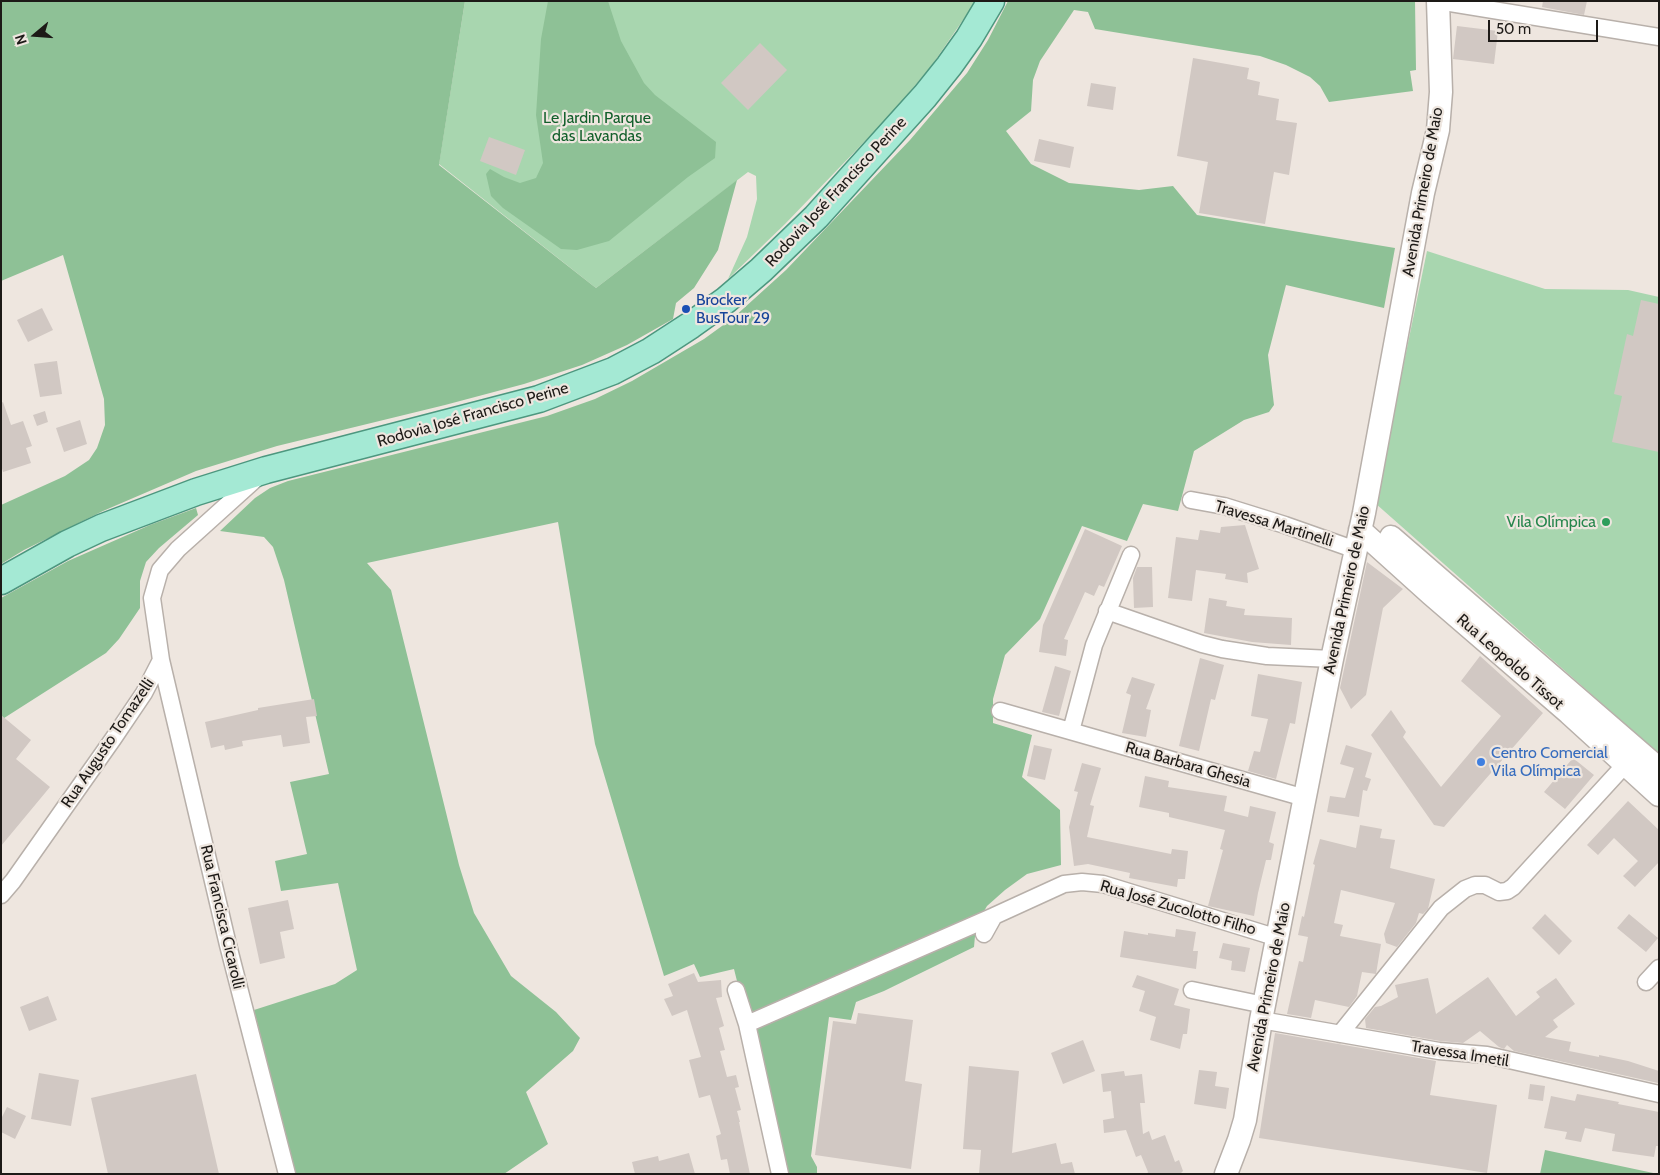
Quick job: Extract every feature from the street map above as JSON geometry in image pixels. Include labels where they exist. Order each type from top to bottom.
[{"type":"main road","name":"Rodovia José Francisco Perine","points":[[1,580],[101,528],[196,492],[266,470],[539,399],[613,371],[651,351],[726,300],[762,270],[822,210],[937,81],[969,38],[991,1]]},
{"type":"main road","name":"Avenida Primeiro de Maio","points":[[1226,1174],[1245,1120],[1263,1012],[1332,659],[1360,531],[1423,193],[1438,130],[1441,92],[1438,1]]},
{"type":"main road","name":"Rua Leopoldo Tissot","points":[[1360,531],[1398,554],[1569,712],[1631,757],[1659,769]]},
{"type":"main road","name":"Rua Leopoldo Tissot","points":[[1631,757],[1659,795]]},
{"type":"street","points":[[1438,1],[1659,37]]},
{"type":"street","name":"Rua Augusto Tomazelli","points":[[1,895],[13,881],[113,739],[144,693],[161,660],[152,598],[160,570],[178,548],[266,470]]},
{"type":"street","name":"Travessa Martinelli","points":[[1191,500],[1233,508],[1285,525],[1360,531]]},
{"type":"street","points":[[1071,731],[1087,669],[1107,611],[1131,554]]},
{"type":"street","points":[[1107,611],[1202,644],[1222,649],[1260,655],[1332,659]]},
{"type":"street","name":"Rua Francisca Cicarolli","points":[[161,660],[228,945],[287,1174]]},
{"type":"street","name":"Rua Barbara Ghesia","points":[[1000,711],[1305,798]]},
{"type":"street","points":[[1340,1034],[1441,908],[1464,889],[1475,885],[1485,885],[1498,892],[1506,891],[1513,887],[1631,757]]},
{"type":"street","name":"Rua José Zucolotto Filho","points":[[747,1024],[1064,884],[1082,882],[1103,884],[1278,938]]},
{"type":"street","points":[[984,934],[994,916]]},
{"type":"street","points":[[1646,982],[1659,968]]},
{"type":"street","points":[[736,990],[747,1024],[780,1174]]},
{"type":"street","name":"Travessa Imetil","points":[[1192,990],[1340,1034],[1440,1051],[1487,1055],[1659,1094]]},
{"type":"green space","points":[[1,1],[465,1],[439,165],[596,288],[737,180],[718,250],[694,288],[676,303],[673,319],[627,345],[582,365],[524,384],[277,446],[196,471],[103,511],[24,550],[1,564],[1,505],[65,476],[89,460],[97,448],[105,425],[104,399],[63,255],[1,281]]},
{"type":"green space","name":"Le Jardin Parque das Lavandas","points":[[465,1],[976,1],[932,65],[892,113],[785,224],[728,279],[747,237],[757,199],[756,176],[748,172],[596,288],[439,164]]},
{"type":"green space","points":[[548,1],[608,1],[621,41],[644,83],[655,95],[716,142],[715,158],[688,177],[609,241],[577,250],[561,249],[503,208],[491,196],[486,174],[490,169],[520,183],[536,178],[543,163],[536,115],[541,39]]},
{"type":"green space","points":[[1008,1],[1415,1],[1416,70],[1410,71],[1413,91],[1329,102],[1320,86],[1310,77],[1286,65],[1260,56],[1095,29],[1088,12],[1074,10],[1040,61],[1033,80],[1031,111],[1006,131],[1031,164],[1069,183],[1139,190],[1173,186],[1197,215],[1395,248],[1384,308],[1286,285],[1268,355],[1274,405],[1269,412],[1244,420],[1194,451],[1178,511],[1143,504],[1127,541],[1082,526],[1040,619],[1005,655],[993,699],[993,723],[1032,735],[1022,777],[1060,810],[1061,865],[1027,874],[987,906],[976,925],[974,947],[884,991],[856,1002],[851,1020],[829,1017],[811,1156],[817,1167],[817,1174],[785,1174],[734,969],[700,977],[694,964],[664,976],[595,744],[558,522],[367,563],[391,590],[459,865],[474,913],[511,976],[556,1012],[580,1038],[573,1051],[526,1092],[548,1144],[504,1174],[295,1174],[254,1010],[335,984],[357,970],[338,883],[281,891],[275,861],[307,854],[290,782],[329,774],[284,580],[273,547],[264,537],[220,531],[255,498],[270,488],[288,481],[547,416],[595,399],[632,381],[704,339],[733,318],[786,270],[910,140],[967,73],[988,40]]},
{"type":"green space","points":[[1427,251],[1545,289],[1628,290],[1659,297],[1659,754],[1375,503]]},
{"type":"green space","points":[[196,508],[198,515],[159,548],[146,562],[140,581],[140,608],[119,639],[106,653],[1,720],[1,598],[68,561],[150,525]]},
{"type":"green space","points":[[1545,1150],[1658,1174],[1540,1174]]},
{"type":"building","points":[[1543,1],[1587,1],[1584,15],[1542,7]]},
{"type":"building","points":[[1457,26],[1498,31],[1494,64],[1453,59]]},
{"type":"building","points":[[760,43],[787,70],[748,110],[721,83]]},
{"type":"building","points":[[1193,58],[1249,68],[1247,79],[1260,82],[1258,95],[1279,99],[1276,120],[1297,123],[1289,175],[1274,172],[1265,224],[1199,213],[1208,162],[1177,156]]},
{"type":"building","points":[[1091,83],[1116,87],[1113,110],[1087,106]]},
{"type":"building","points":[[489,137],[525,150],[516,175],[480,161]]},
{"type":"building","points":[[1039,139],[1074,147],[1070,168],[1034,161]]},
{"type":"building","points":[[1641,300],[1659,304],[1659,452],[1612,442],[1622,396],[1614,394],[1627,334],[1633,336]]},
{"type":"building","points":[[42,308],[53,330],[28,342],[17,320]]},
{"type":"building","points":[[57,361],[62,394],[40,397],[34,364]]},
{"type":"building","points":[[3,402],[11,425],[23,421],[32,446],[26,448],[31,463],[3,472],[1,465],[1,403]]},
{"type":"building","points":[[45,411],[48,422],[37,426],[33,415]]},
{"type":"building","points":[[80,420],[87,444],[64,452],[56,428]]},
{"type":"building","points":[[1245,525],[1259,569],[1247,573],[1248,583],[1225,579],[1226,574],[1196,570],[1192,601],[1168,598],[1176,537],[1198,540],[1200,530],[1220,533],[1221,527]]},
{"type":"building","points":[[1085,529],[1122,546],[1104,587],[1099,585],[1094,596],[1085,592],[1064,639],[1068,640],[1066,656],[1039,652],[1043,625]]},
{"type":"building","points":[[1367,562],[1403,589],[1383,608],[1366,695],[1351,709],[1340,688]]},
{"type":"building","points":[[1137,567],[1152,567],[1153,607],[1134,608],[1133,578]]},
{"type":"building","points":[[1209,598],[1227,601],[1226,606],[1245,609],[1244,615],[1292,618],[1291,645],[1252,642],[1204,633]]},
{"type":"building","name":"Centro Comercial Vila Olímpica","points":[[1480,656],[1543,713],[1444,827],[1434,825],[1371,735],[1391,710],[1406,732],[1403,737],[1441,787],[1501,716],[1461,681]]},
{"type":"building","points":[[1200,658],[1224,665],[1215,700],[1211,699],[1199,751],[1179,746]]},
{"type":"building","points":[[1055,666],[1071,671],[1059,716],[1042,712]]},
{"type":"building","points":[[1258,674],[1302,682],[1295,724],[1290,723],[1276,779],[1248,771],[1254,751],[1260,752],[1268,719],[1251,716]]},
{"type":"building","points":[[1132,677],[1155,684],[1146,709],[1151,710],[1146,737],[1122,733],[1131,695],[1126,693]]},
{"type":"building","points":[[314,699],[317,716],[306,717],[310,743],[283,747],[281,735],[242,741],[243,746],[225,750],[224,745],[211,748],[205,722],[258,710],[258,708]]},
{"type":"building","points":[[1,715],[31,740],[16,759],[50,787],[1,846]]},
{"type":"building","points":[[1034,745],[1052,749],[1045,780],[1027,776]]},
{"type":"building","points":[[1346,745],[1372,753],[1365,777],[1371,779],[1367,791],[1363,790],[1359,817],[1327,812],[1330,796],[1345,798],[1354,768],[1340,764]]},
{"type":"building","points":[[1573,758],[1594,775],[1565,809],[1544,792]]},
{"type":"building","points":[[1082,763],[1101,768],[1090,805],[1094,806],[1087,837],[1171,854],[1172,849],[1188,851],[1185,879],[1178,879],[1177,887],[1129,878],[1130,873],[1088,864],[1074,866],[1069,827],[1078,792],[1074,791]]},
{"type":"building","points":[[1145,776],[1169,781],[1168,787],[1227,796],[1224,811],[1248,817],[1250,806],[1276,812],[1269,842],[1274,844],[1271,860],[1266,860],[1254,916],[1208,906],[1223,850],[1220,849],[1225,830],[1169,817],[1169,813],[1139,807]]},
{"type":"building","points":[[1628,801],[1659,830],[1659,862],[1635,887],[1623,876],[1638,861],[1614,838],[1598,855],[1587,845]]},
{"type":"building","points":[[1360,825],[1382,829],[1380,838],[1395,840],[1390,868],[1435,879],[1428,909],[1423,914],[1419,913],[1416,923],[1397,947],[1386,943],[1384,934],[1395,903],[1341,890],[1334,923],[1343,925],[1340,936],[1381,944],[1376,974],[1362,972],[1357,996],[1349,1007],[1315,1000],[1311,1018],[1287,1014],[1299,961],[1303,962],[1308,937],[1298,935],[1302,916],[1304,917],[1315,865],[1313,864],[1320,839],[1356,848]]},
{"type":"building","points":[[288,900],[294,929],[280,932],[285,958],[260,964],[248,908]]},
{"type":"building","points":[[1545,914],[1572,941],[1559,955],[1532,928]]},
{"type":"building","points":[[1629,914],[1658,938],[1646,952],[1617,928]]},
{"type":"building","points":[[1176,929],[1196,932],[1193,951],[1198,951],[1196,969],[1120,957],[1124,931],[1175,937]]},
{"type":"building","points":[[1223,943],[1250,948],[1245,972],[1231,970],[1232,961],[1219,958]]},
{"type":"building","points":[[694,973],[698,982],[721,980],[722,997],[716,998],[724,1026],[719,1028],[725,1050],[720,1051],[727,1077],[736,1075],[739,1087],[735,1088],[741,1110],[737,1111],[750,1174],[730,1174],[727,1159],[721,1160],[716,1136],[721,1134],[710,1095],[699,1098],[689,1060],[701,1057],[687,1010],[672,1016],[664,999],[673,996],[668,984]]},
{"type":"building","points":[[1137,975],[1179,989],[1174,1005],[1190,1009],[1187,1034],[1183,1034],[1180,1049],[1150,1040],[1156,1017],[1139,1011],[1145,991],[1132,987]]},
{"type":"building","points":[[1488,977],[1516,1016],[1540,997],[1536,992],[1556,978],[1575,1004],[1553,1020],[1558,1027],[1545,1037],[1571,1042],[1569,1051],[1628,1061],[1659,1071],[1658,1083],[1514,1051],[1507,1045],[1504,1049],[1480,1031],[1463,1043],[1440,1041],[1366,1028],[1365,1019],[1375,1007],[1398,997],[1395,985],[1428,978],[1436,1014]]},
{"type":"building","points":[[48,996],[57,1020],[29,1031],[20,1007]]},
{"type":"building","points":[[858,1013],[913,1020],[905,1081],[922,1084],[911,1169],[815,1155],[833,1021],[856,1024]]},
{"type":"building","points":[[1275,1033],[1436,1061],[1430,1095],[1497,1105],[1487,1173],[1259,1138]]},
{"type":"building","points":[[1083,1040],[1095,1071],[1063,1084],[1051,1053]]},
{"type":"building","points":[[969,1066],[1019,1071],[1012,1153],[1056,1143],[1061,1164],[1072,1162],[1075,1174],[979,1174],[981,1150],[963,1149]]},
{"type":"building","points":[[1199,1070],[1217,1072],[1215,1086],[1229,1088],[1226,1109],[1194,1104]]},
{"type":"building","points":[[1124,1071],[1125,1076],[1142,1074],[1145,1103],[1140,1103],[1143,1134],[1149,1131],[1152,1140],[1165,1135],[1175,1162],[1179,1160],[1183,1171],[1180,1174],[1147,1174],[1148,1172],[1141,1155],[1136,1157],[1126,1130],[1104,1133],[1103,1120],[1114,1118],[1111,1091],[1103,1092],[1101,1074]]},
{"type":"building","points":[[39,1073],[79,1080],[71,1126],[31,1119]]},
{"type":"building","points":[[196,1074],[219,1174],[108,1174],[91,1098]]},
{"type":"building","points":[[1530,1084],[1545,1086],[1543,1101],[1528,1099]]},
{"type":"building","points":[[1577,1094],[1659,1112],[1659,1146],[1656,1146],[1654,1157],[1612,1151],[1615,1134],[1585,1128],[1581,1142],[1565,1139],[1567,1132],[1544,1128],[1551,1096],[1575,1101]]},
{"type":"building","points":[[7,1107],[26,1116],[15,1139],[1,1132],[1,1119]]},
{"type":"building","points":[[689,1153],[695,1174],[635,1174],[632,1162],[658,1156],[659,1161]]},
{"type":"place","name":"Brocker BusTour 29","points":[[686,309]]},
{"type":"place","name":"Vila Olímpica","points":[[1606,522]]},
{"type":"place","name":"Centro Comercial Vila Olímpica","points":[[1481,762]]}]
